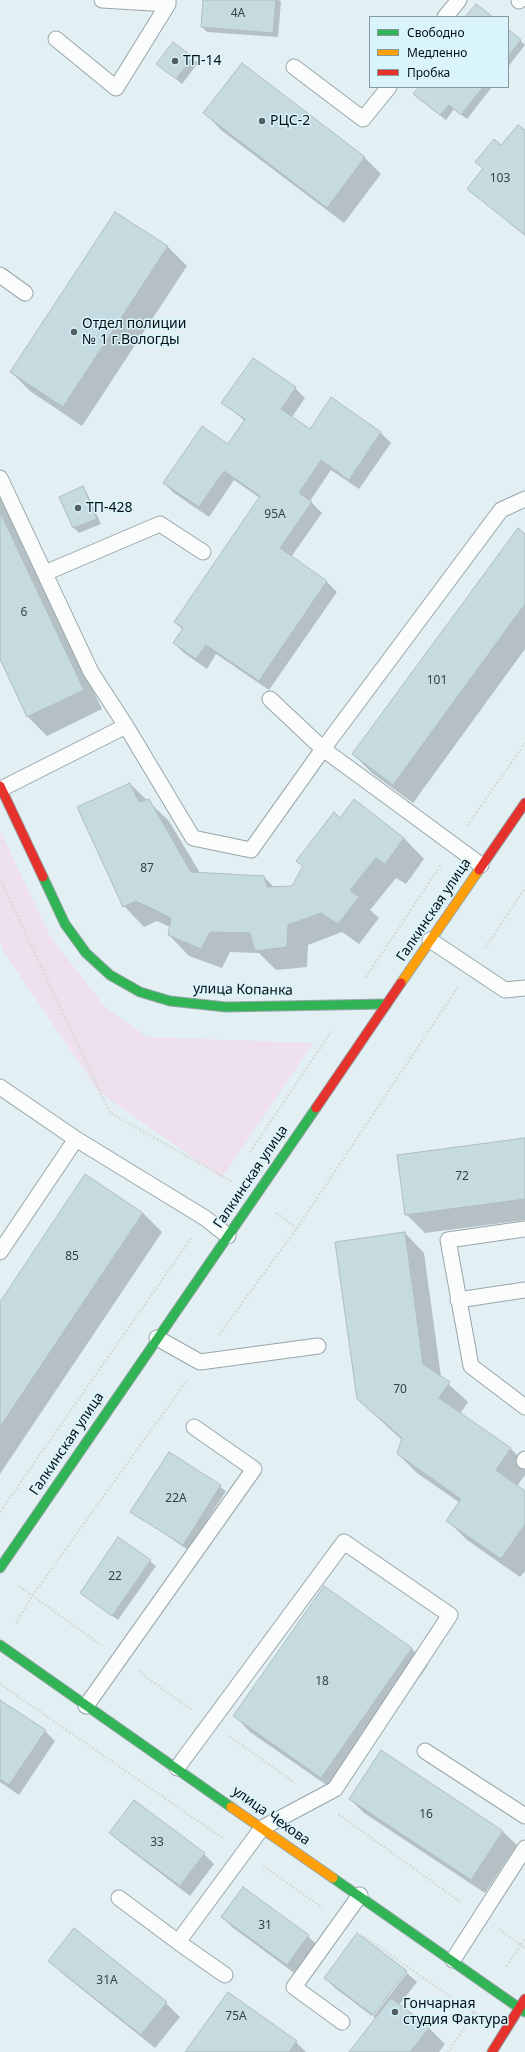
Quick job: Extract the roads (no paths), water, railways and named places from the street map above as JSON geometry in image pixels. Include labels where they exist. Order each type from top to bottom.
[{"type":"street","name":"улица Копанка","points":[[1,787],[65,924],[86,953],[110,975],[140,992],[170,1001],[226,1006],[387,1004]]},
{"type":"street","name":"Галкинская улица","points":[[0,1568],[525,803]]},
{"type":"street","name":"улица Чехова","points":[[0,1645],[453,1960],[522,2010]]},
{"type":"street","points":[[492,2052],[522,2010],[525,1999]]},
{"type":"lane","points":[[56,39],[116,88],[168,2],[102,0]]},
{"type":"lane","points":[[447,16],[459,0]]},
{"type":"lane","points":[[294,67],[363,119],[388,88]]},
{"type":"lane","points":[[0,276],[25,293]]},
{"type":"lane","points":[[0,478],[91,672],[126,726],[193,838],[251,850],[323,749],[501,510],[525,499]]},
{"type":"lane","points":[[45,573],[160,524],[203,552]]},
{"type":"lane","points":[[270,699],[323,749],[481,865]]},
{"type":"lane","points":[[1,787],[126,726]]},
{"type":"lane","points":[[430,940],[505,990],[525,988]]},
{"type":"lane","points":[[0,1087],[76,1140],[205,1218],[228,1236]]},
{"type":"lane","points":[[0,1252],[76,1140]]},
{"type":"lane","points":[[525,1229],[448,1240],[471,1366],[525,1407]]},
{"type":"lane","points":[[458,1300],[525,1290]]},
{"type":"lane","points":[[157,1338],[200,1362],[318,1346]]},
{"type":"lane","points":[[86,1706],[254,1469],[194,1427]]},
{"type":"lane","points":[[177,1768],[344,1542],[450,1615],[334,1789],[262,1828],[178,1942]]},
{"type":"lane","points":[[425,1751],[525,1816]]},
{"type":"lane","points":[[453,1960],[525,1848]]},
{"type":"lane","points":[[342,2022],[294,1987],[360,1895]]},
{"type":"lane","points":[[119,1898],[225,1975]]},
{"type":"place","name":"ТП-14","points":[[175,61]]},
{"type":"place","name":"РЦС-2","points":[[262,121]]},
{"type":"place","name":"Отдел полиции № 1 г.Вологды","points":[[74,332]]},
{"type":"place","name":"ТП-428","points":[[78,508]]},
{"type":"place","name":"Гончарная студия Фактура","points":[[395,2012]]}]
